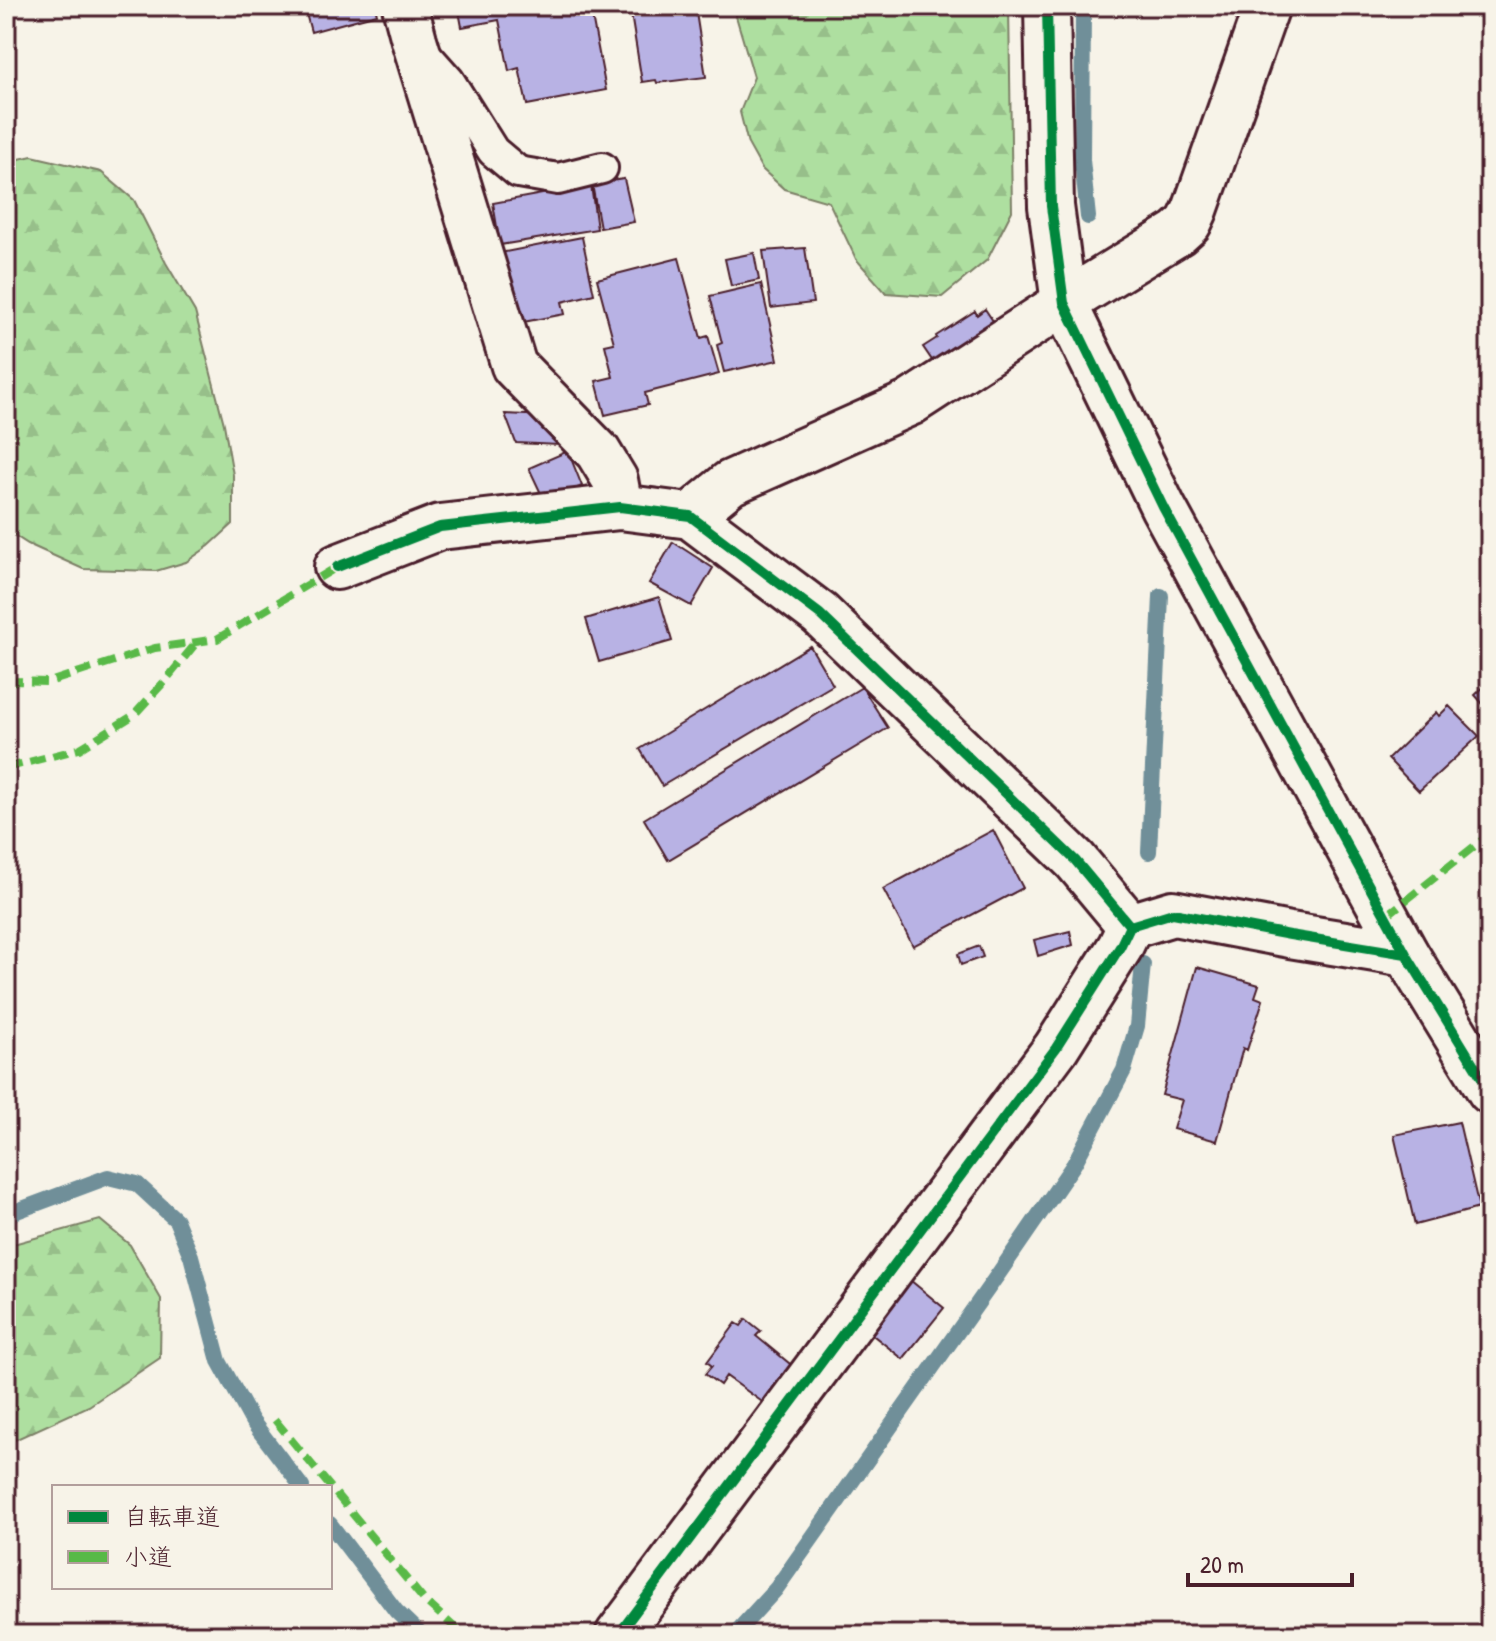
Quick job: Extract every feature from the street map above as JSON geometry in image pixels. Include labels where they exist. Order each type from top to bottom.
[{"type":"street","points":[[1047,6],[1051,206],[1064,303],[1163,507],[1406,954],[1490,1091]]},
{"type":"street","points":[[690,516],[730,483],[910,403],[1178,233],[1189,223],[1267,6]]},
{"type":"street","points":[[409,23],[514,366],[598,452],[615,480],[620,507]]},
{"type":"street","points":[[337,567],[440,527],[620,507],[690,516],[820,614],[1075,860],[1130,926]]},
{"type":"street","points":[[618,1635],[1056,1048],[1130,926],[1173,913],[1406,954]]},
{"type":"lane","points":[[409,23],[493,151],[518,172],[558,179],[602,168]]},
{"type":"green space","points":[[733,6],[1009,6],[1012,211],[987,260],[942,297],[886,293],[856,259],[829,202],[784,189],[762,169],[748,144],[740,112],[754,77]]},
{"type":"green space","points":[[32,156],[101,172],[134,200],[195,312],[224,424],[233,475],[233,524],[186,562],[156,571],[83,569],[28,544],[6,530],[6,162]]},
{"type":"green space","points":[[100,1220],[130,1245],[161,1299],[160,1358],[89,1406],[6,1444],[6,1246]]},
{"type":"building","points":[[304,6],[375,6],[377,14],[311,32]]},
{"type":"building","points":[[458,6],[590,6],[606,90],[527,105],[519,68],[509,71],[499,20],[462,27]]},
{"type":"building","points":[[695,6],[706,77],[642,82],[631,14]]},
{"type":"building","points":[[624,179],[634,222],[600,228],[592,184]]},
{"type":"building","points":[[591,185],[597,229],[500,245],[493,203]]},
{"type":"building","points":[[582,237],[594,294],[562,302],[565,314],[513,324],[500,253]]},
{"type":"building","points":[[805,248],[813,303],[771,308],[763,251]]},
{"type":"building","points":[[754,253],[759,280],[731,286],[725,259]]},
{"type":"building","points":[[679,258],[701,338],[708,336],[719,374],[645,393],[648,405],[605,415],[596,381],[613,377],[605,345],[614,343],[597,279]]},
{"type":"building","points":[[761,284],[778,360],[724,372],[717,345],[722,343],[710,296]]},
{"type":"building","points":[[985,309],[997,327],[938,369],[923,347],[975,311],[977,315]]},
{"type":"building","points":[[505,414],[547,416],[559,445],[516,443]]},
{"type":"building","points":[[568,451],[582,486],[545,502],[529,468]]},
{"type":"building","points":[[673,542],[713,568],[691,606],[649,583]]},
{"type":"building","points":[[659,597],[672,641],[599,662],[586,619]]},
{"type":"building","points":[[810,646],[833,685],[662,786],[640,749]]},
{"type":"building","points":[[1490,681],[1490,712],[1475,695]]},
{"type":"building","points":[[862,687],[888,728],[668,860],[644,819]]},
{"type":"building","points":[[1449,706],[1479,736],[1419,791],[1388,759],[1436,712],[1439,716]]},
{"type":"building","points":[[993,830],[1023,888],[913,946],[883,889]]},
{"type":"building","points":[[1070,931],[1073,945],[1038,956],[1034,940]]},
{"type":"building","points":[[979,946],[983,957],[961,965],[958,954]]},
{"type":"building","points":[[1197,967],[1259,985],[1255,997],[1263,1000],[1247,1050],[1243,1048],[1217,1141],[1173,1129],[1182,1100],[1162,1095]]},
{"type":"building","points":[[1459,1122],[1479,1208],[1415,1225],[1394,1135]]},
{"type":"building","points":[[910,1280],[944,1308],[903,1359],[869,1332]]},
{"type":"building","points":[[746,1319],[761,1331],[756,1336],[801,1373],[772,1409],[726,1376],[720,1385],[705,1374],[712,1366],[707,1362],[736,1323],[741,1326]]},
{"type":"waterway","points":[[1083,6],[1082,160],[1088,217]]},
{"type":"waterway","points":[[1149,852],[1161,596]]},
{"type":"waterway","points":[[734,1635],[776,1589],[1074,1164],[1124,1070],[1137,1026],[1143,964]]},
{"type":"waterway","points":[[6,1215],[108,1177],[137,1184],[176,1220],[191,1256],[219,1361],[252,1421],[300,1485]]},
{"type":"waterway","points":[[332,1527],[396,1611],[421,1635]]},
{"type":"marked path","points":[[6,681],[49,682],[155,648],[217,639],[337,567]]},
{"type":"marked path","points":[[6,768],[79,749],[134,715],[197,642]]},
{"type":"marked path","points":[[1386,916],[1490,834]]},
{"type":"marked path","points":[[275,1420],[329,1485]]},
{"type":"marked path","points":[[332,1489],[423,1599],[463,1635]]},
{"type":"cycle path","points":[[1047,6],[1051,206],[1064,303],[1163,507],[1406,954],[1490,1091]]},
{"type":"cycle path","points":[[337,567],[440,527],[620,507],[690,516],[820,614],[1075,860],[1130,926]]},
{"type":"cycle path","points":[[618,1635],[1056,1048],[1130,926],[1173,913],[1406,954]]}]
